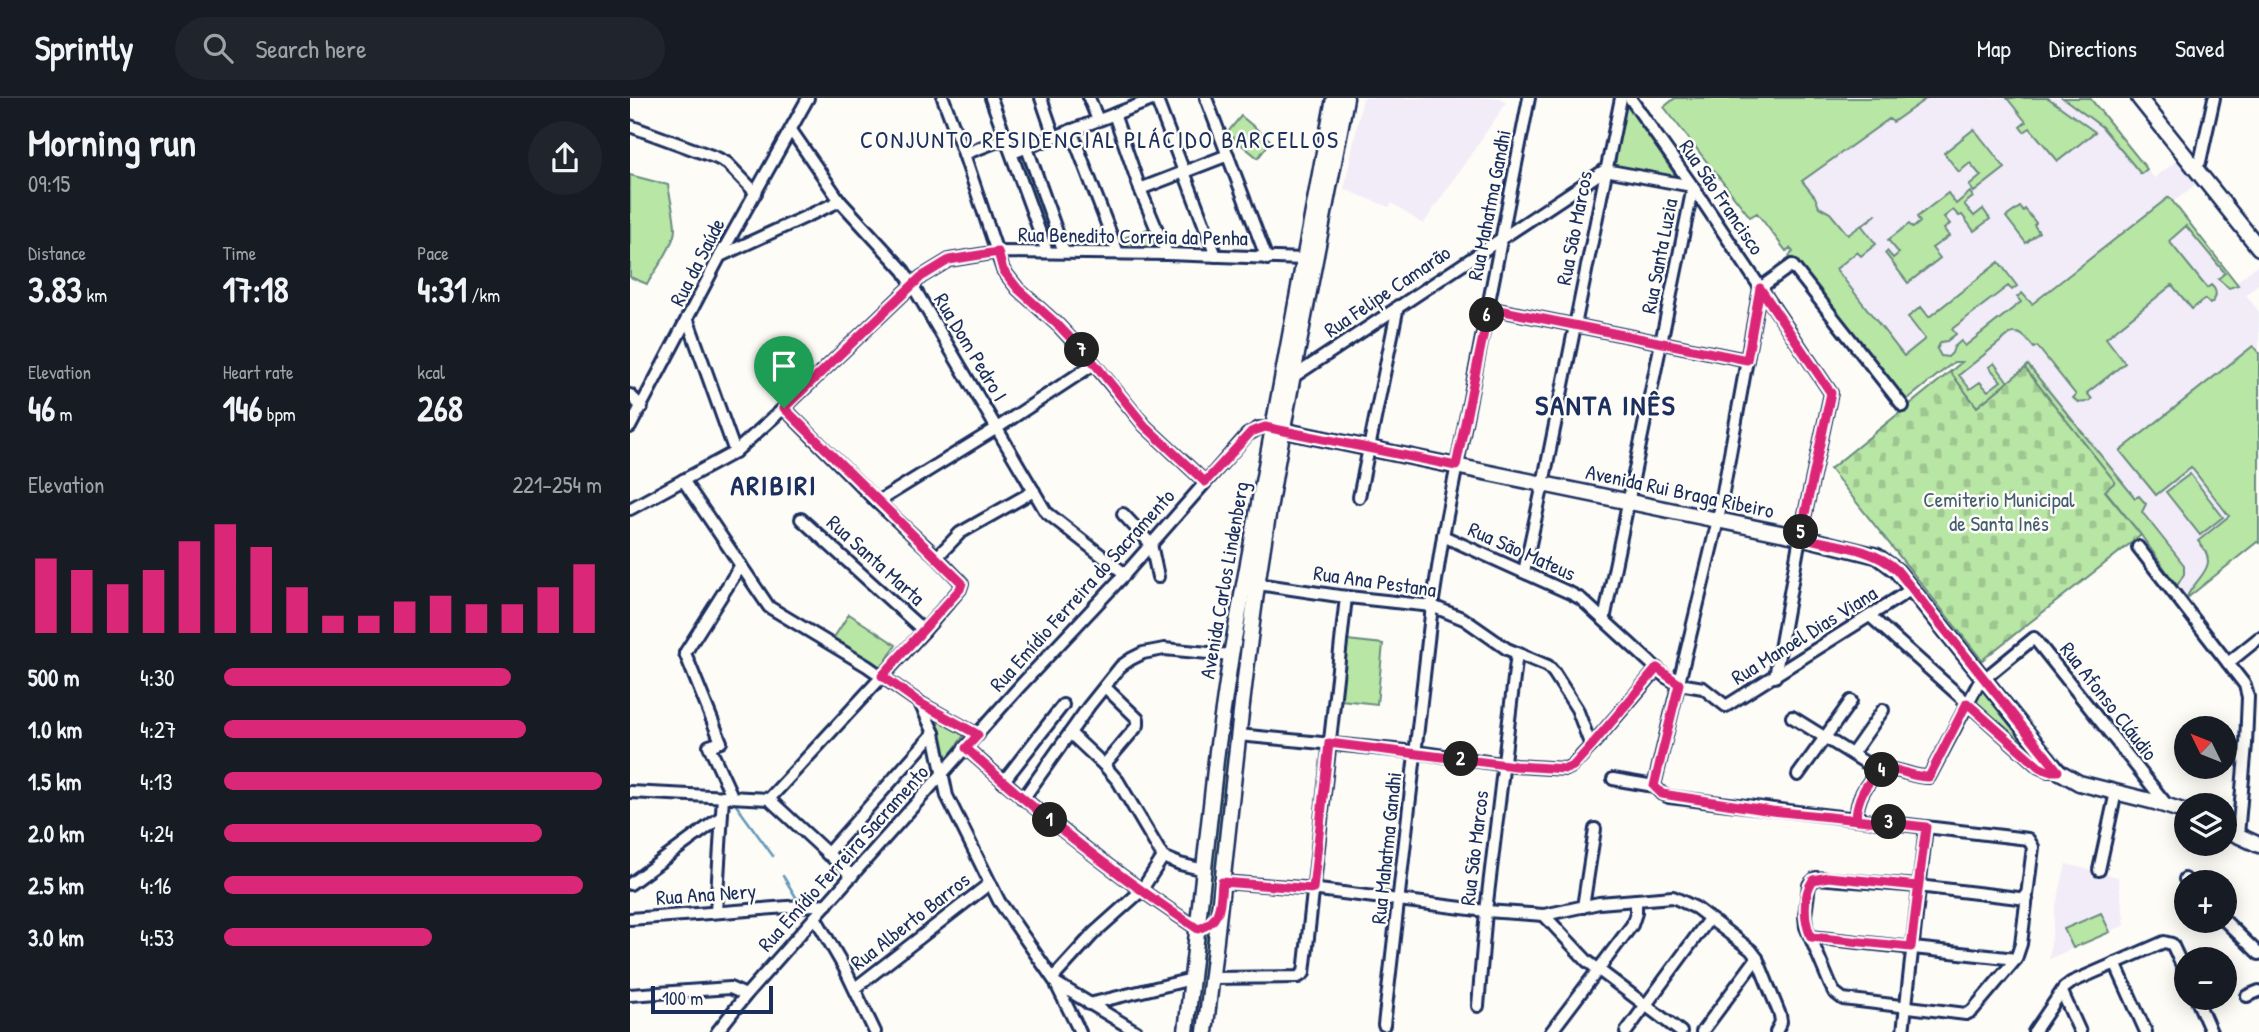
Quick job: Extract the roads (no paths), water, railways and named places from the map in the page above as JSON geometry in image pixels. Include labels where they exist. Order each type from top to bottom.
[{"type":"main road","name":"Avenida Carlos Lindenberg","points":[[1205,1032],[1238,735],[1277,429],[1293,377],[1334,98]]},
{"type":"main road","name":"Avenida Carlos Lindenberg","points":[[1186,1032],[1217,751],[1231,654],[1310,258],[1346,98]]},
{"type":"main road","points":[[2139,98],[2197,163]]},
{"type":"main road","points":[[2150,98],[2258,241]]},
{"type":"main road","name":"Avenida Rui Braga Ribeiro","points":[[1277,429],[1800,537],[1877,556],[1897,570],[2058,771],[2079,783],[2174,808]]},
{"type":"main road","points":[[1217,751],[1238,735]]},
{"type":"main road","points":[[2237,835],[2259,845]]},
{"type":"main road","points":[[1198,929],[1209,925],[1219,915]]},
{"type":"street","name":"Rua da Saúde","points":[[735,452],[687,318],[807,98]]},
{"type":"street","points":[[943,98],[1003,270],[1018,289],[1094,363],[1145,426],[1205,482]]},
{"type":"street","points":[[991,98],[1047,252]]},
{"type":"street","points":[[1041,98],[1054,136]]},
{"type":"street","points":[[1089,98],[1098,120]]},
{"type":"street","points":[[1012,153],[1114,114],[1138,101],[1156,98],[1216,256]]},
{"type":"street","points":[[1206,98],[1267,259]]},
{"type":"street","name":"Rua Mahatma Gandhi","points":[[1384,1025],[1432,606],[1456,466],[1529,98]]},
{"type":"street","name":"Rua São Marcos","points":[[1524,572],[1621,98]]},
{"type":"street","name":"Rua São Francisco","points":[[1630,98],[1831,393],[1800,537],[1775,677]]},
{"type":"street","points":[[2197,163],[2214,98]]},
{"type":"street","points":[[1114,114],[1140,189],[1167,254]]},
{"type":"street","points":[[630,126],[727,163],[756,193]]},
{"type":"street","name":"Rua Dom Pedro I","points":[[790,130],[841,201],[898,263],[1046,512],[1125,574]]},
{"type":"street","points":[[1071,130],[1118,253]]},
{"type":"street","points":[[964,154],[1006,138]]},
{"type":"street","points":[[1027,148],[1064,252]]},
{"type":"street","points":[[1140,189],[1228,155]]},
{"type":"street","points":[[1605,170],[1692,186]]},
{"type":"street","name":"Rua Felipe Camarão","points":[[1293,377],[1605,170]]},
{"type":"street","name":"Rua Santa Luzia","points":[[1604,620],[1692,186]]},
{"type":"street","points":[[720,256],[841,201]]},
{"type":"street","name":"Rua Benedito Correia da Penha","points":[[630,509],[735,452],[912,286],[938,265],[949,260],[998,252],[1310,258]]},
{"type":"street","points":[[1654,786],[1718,520],[1760,288],[1792,265],[1903,406]]},
{"type":"street","points":[[1359,497],[1398,306]]},
{"type":"street","points":[[1489,308],[1747,360]]},
{"type":"street","points":[[630,427],[687,318]]},
{"type":"street","points":[[877,502],[997,428],[1094,363]]},
{"type":"street","points":[[630,395],[642,407]]},
{"type":"street","points":[[769,799],[960,589],[960,580],[877,502],[784,408]]},
{"type":"street","name":"Rua Emídio Ferreira do Sacramento","points":[[999,711],[1251,432],[1262,427],[1277,429]]},
{"type":"street","points":[[683,480],[769,607],[882,676],[920,703],[978,735]]},
{"type":"street","points":[[937,557],[960,533],[1034,491]]},
{"type":"street","points":[[1123,514],[1151,544],[1158,577]]},
{"type":"street","name":"Rua Santa Marta","points":[[801,519],[924,631]]},
{"type":"street","name":"Rua São Mateus","points":[[1443,537],[1572,594],[1679,684]]},
{"type":"street","points":[[2138,547],[2253,696],[2237,797]]},
{"type":"street","points":[[716,912],[721,817],[728,796],[709,746],[721,742],[685,653],[741,565]]},
{"type":"street","name":"Rua Ana Pestana","points":[[1258,584],[1432,606],[1472,624],[1500,645],[1543,662],[1554,673],[1577,709],[1591,746]]},
{"type":"street","name":"Rua Manoel Dias Viana","points":[[1679,684],[1703,688],[1726,706],[1912,589]]},
{"type":"street","points":[[1212,978],[1303,975],[1346,597]]},
{"type":"street","points":[[1870,616],[2039,767],[2058,771]]},
{"type":"street","name":"Rua Afonso Cláudio","points":[[1983,677],[2034,638],[2167,805]]},
{"type":"street","points":[[2228,663],[2259,638]]},
{"type":"street","points":[[1023,799],[1121,666],[1131,659],[1153,650],[1231,654]]},
{"type":"street","name":"Rua São Marcos","points":[[1478,1006],[1486,911],[1517,653]]},
{"type":"street","points":[[1238,735],[1561,769],[1573,766],[1657,668]]},
{"type":"street","points":[[1792,717],[1879,771],[1894,769],[1923,778],[1931,775],[1983,677]]},
{"type":"street","points":[[1104,765],[1138,725],[1138,719],[1105,687]]},
{"type":"street","points":[[1798,775],[1851,701]]},
{"type":"street","points":[[920,703],[934,733],[952,808],[989,884],[1054,981],[1080,1032]]},
{"type":"street","points":[[1003,782],[1063,705]]},
{"type":"street","points":[[1852,754],[1883,710]]},
{"type":"street","name":"Rua Emídio Ferreira Sacramento","points":[[717,1032],[746,995],[999,711]]},
{"type":"street","points":[[929,721],[931,713],[938,712]]},
{"type":"street","points":[[827,855],[934,733]]},
{"type":"street","points":[[1070,733],[1118,781],[1163,857],[1204,870]]},
{"type":"street","points":[[2246,744],[2259,743]]},
{"type":"street","points":[[966,748],[1023,799],[1141,891],[1198,929]]},
{"type":"street","points":[[1856,819],[1863,790],[1879,771]]},
{"type":"street","points":[[1613,779],[1654,786],[1669,797],[2028,839],[2033,847],[2027,899],[2021,944],[2016,959],[1982,1002],[1966,1014],[1843,999],[1830,984],[1805,916],[1809,885],[1813,880],[1819,877],[2027,899]]},
{"type":"street","points":[[630,792],[769,799],[852,876]]},
{"type":"street","points":[[2099,870],[2116,792]]},
{"type":"street","points":[[630,884],[721,817]]},
{"type":"street","points":[[1903,1032],[1926,827]]},
{"type":"street","points":[[1583,907],[1595,829]]},
{"type":"street","points":[[1054,981],[1094,933],[1141,891],[1163,857]]},
{"type":"street","points":[[1222,882],[1313,889],[1486,911],[1544,915],[1583,907],[1673,897],[1696,908],[1745,945],[1756,958],[1780,1015],[1781,1022],[1776,1032]]},
{"type":"street","name":"Rua Alberto Barros","points":[[855,988],[989,884]]},
{"type":"street","points":[[1551,1032],[1632,925],[1636,900]]},
{"type":"street","name":"Rua Ana Nery","points":[[630,919],[827,904]]},
{"type":"street","points":[[1544,915],[1597,969],[1681,1032]]},
{"type":"street","points":[[815,917],[855,988],[875,1032]]},
{"type":"street","points":[[1626,1032],[1709,919]]},
{"type":"street","points":[[2237,933],[2259,954]]},
{"type":"street","points":[[1811,937],[2016,959]]},
{"type":"street","points":[[2034,1032],[2072,982],[2164,942],[2170,942],[2174,950]]},
{"type":"street","points":[[1702,1032],[1756,958]]},
{"type":"street","points":[[2115,963],[2146,1032]]},
{"type":"street","points":[[1089,1004],[1192,979]]},
{"type":"street","points":[[1054,981],[1137,1032]]},
{"type":"street","points":[[630,996],[730,988],[746,995]]},
{"type":"street","points":[[2246,996],[2259,991]]},
{"type":"street","points":[[2062,992],[2080,1032]]},
{"type":"street","points":[[2201,1010],[2211,1032]]},
{"type":"waterway","points":[[736,805],[773,856]]},
{"type":"waterway","points":[[783,876],[799,902]]},
{"type":"district","name":"CONJUNTO RESIDENCIAL PLÁCIDO BARCELLOS","points":[[1100,139]]},
{"type":"district","name":"SANTA INÊS","points":[[1606,405]]},
{"type":"district","name":"ARIBIRI","points":[[774,485]]},
{"type":"park label","name":"Cemiterio Municipal de Santa Inês","points":[[1999,511]]}]
